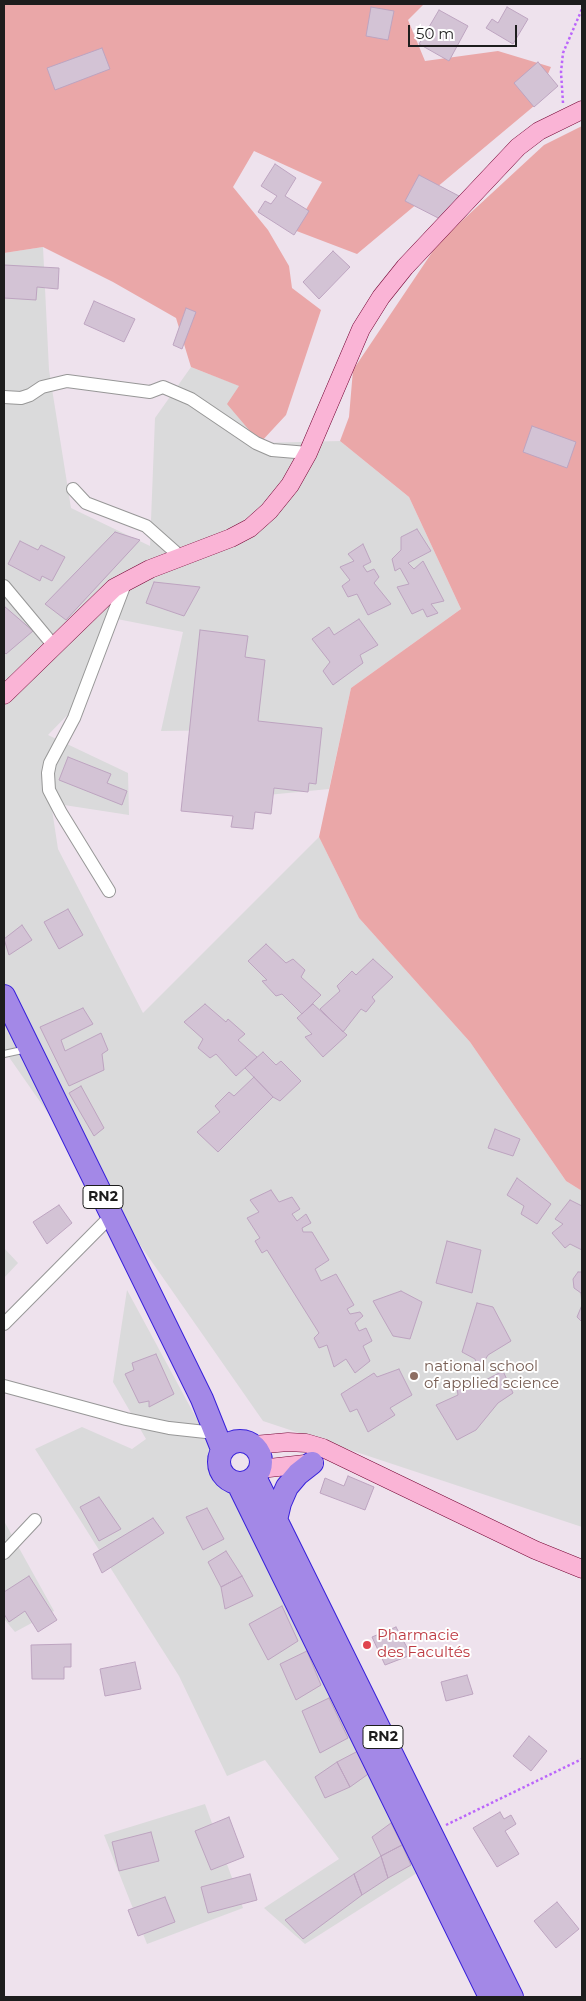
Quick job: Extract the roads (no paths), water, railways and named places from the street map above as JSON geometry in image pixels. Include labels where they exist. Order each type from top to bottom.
[{"type":"highway","name":"RN2","points":[[4,996],[202,1399],[232,1442],[260,1456],[251,1476],[490,1997]]},
{"type":"highway","name":"RN2","points":[[232,1442],[218,1463],[220,1471],[230,1482],[251,1476]]},
{"type":"highway","points":[[276,1520],[280,1503],[287,1487],[298,1474],[312,1463]]},
{"type":"highway","name":"RN2","points":[[251,1476],[276,1520],[512,1997]]},
{"type":"street","points":[[4,695],[85,615],[126,581],[150,569],[182,558],[250,528],[269,511],[290,485],[308,454],[361,329],[380,297],[405,267],[518,147],[539,131],[564,117],[582,110]]},
{"type":"street","points":[[4,397],[20,398],[30,395],[42,387],[67,381],[150,392],[163,387],[191,399],[256,443],[272,450],[308,454]]},
{"type":"street","points":[[73,489],[86,503],[146,526],[182,558]]},
{"type":"street","points":[[109,891],[49,790],[48,773],[50,763],[74,718],[126,581]]},
{"type":"street","points":[[4,586],[54,646]]},
{"type":"street","points":[[4,1324],[112,1215]]},
{"type":"street","points":[[4,1386],[126,1419],[232,1442],[306,1443],[323,1448],[535,1550],[582,1569]]},
{"type":"street","points":[[251,1476],[312,1463],[344,1459]]},
{"type":"street","points":[[4,1553],[35,1520]]},
{"type":"lane","points":[[4,1054],[30,1048]]},
{"type":"place","name":"national school of applied science","points":[[414,1376]]},
{"type":"place","name":"Pharmacie des Facultés","points":[[367,1645]]}]
